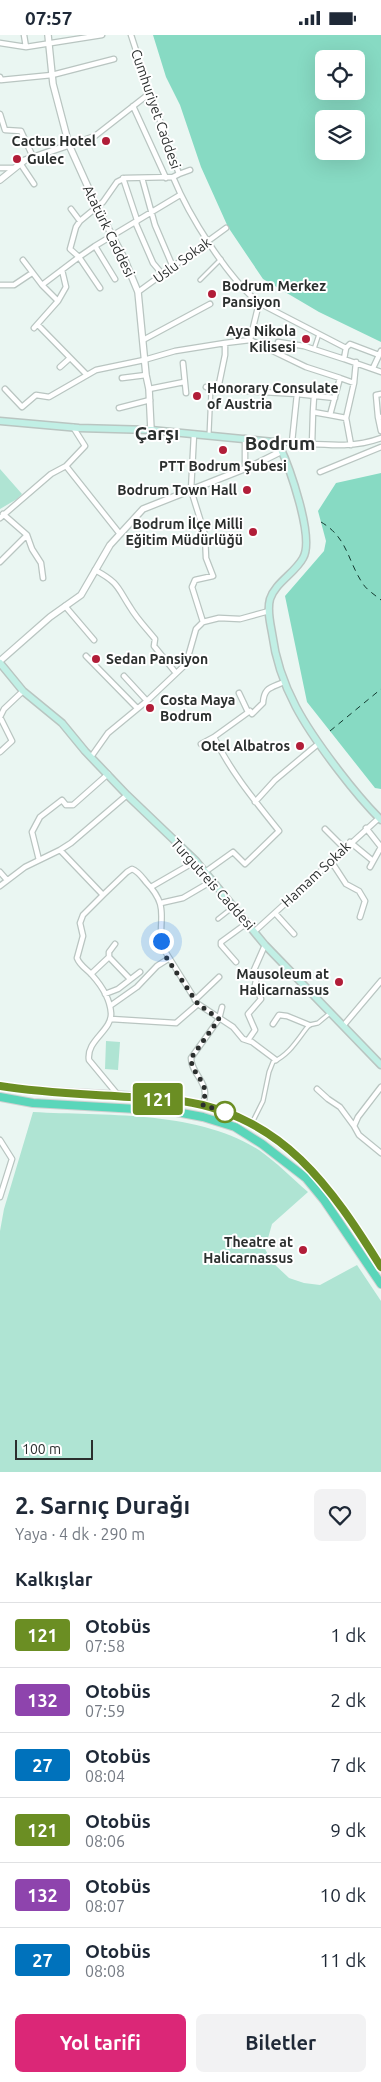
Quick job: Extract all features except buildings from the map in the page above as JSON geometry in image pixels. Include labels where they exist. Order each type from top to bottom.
[{"type":"highway","points":[[0,1086],[30,1091],[182,1101],[203,1105],[252,1123],[286,1146],[315,1172],[355,1225],[381,1267]]},
{"type":"highway","points":[[0,1097],[33,1103],[171,1111],[204,1117],[235,1127],[262,1144],[306,1178],[324,1200],[381,1284]]},
{"type":"main road","points":[[0,421],[73,427],[152,430],[244,438],[274,442],[279,445],[292,477],[306,541],[303,558],[270,599],[269,611],[272,641],[284,682],[297,713],[318,744],[380,819]]},
{"type":"main road","name":"Turgutreis Caddesi","points":[[0,662],[23,691],[62,723],[127,795],[196,861],[232,908],[255,931],[265,945],[381,1065]]},
{"type":"street","points":[[24,35],[26,47]]},
{"type":"street","name":"Atatürk Caddesi","points":[[48,35],[53,84],[70,145],[97,207],[138,292],[152,430]]},
{"type":"street","points":[[0,43],[26,47],[102,35]]},
{"type":"street","name":"Cumhuriyet Caddesi","points":[[132,35],[150,93],[179,174],[174,177],[180,195],[207,240],[247,293],[259,303],[346,348]]},
{"type":"street","points":[[0,78],[52,75],[114,59]]},
{"type":"street","points":[[0,181],[20,163],[95,136],[150,93]]},
{"type":"street","points":[[133,106],[166,178]]},
{"type":"street","points":[[0,114],[5,130],[21,131],[33,157]]},
{"type":"street","points":[[20,163],[34,184]]},
{"type":"street","points":[[0,168],[14,168]]},
{"type":"street","points":[[179,174],[190,170]]},
{"type":"street","points":[[100,288],[79,257],[70,249],[80,221],[97,207],[117,182],[124,179],[174,177]]},
{"type":"street","points":[[142,178],[150,213],[173,267]]},
{"type":"street","points":[[124,179],[137,220],[136,224],[153,263],[163,275]]},
{"type":"street","points":[[42,285],[95,246],[180,195]]},
{"type":"street","points":[[71,209],[80,221]]},
{"type":"street","name":"Uslu Sokak","points":[[138,292],[226,228]]},
{"type":"street","points":[[95,246],[115,279]]},
{"type":"street","points":[[200,281],[221,259]]},
{"type":"street","points":[[23,260],[42,285],[58,301]]},
{"type":"street","points":[[62,270],[66,287],[58,301],[36,327],[86,374]]},
{"type":"street","points":[[0,285],[14,285],[32,273]]},
{"type":"street","points":[[250,340],[259,303]]},
{"type":"street","points":[[143,340],[210,304]]},
{"type":"street","points":[[314,349],[319,334]]},
{"type":"street","points":[[5,389],[22,407],[36,395],[49,397],[86,374],[96,370],[195,347],[250,340],[306,367],[354,383]]},
{"type":"street","points":[[278,342],[314,349],[381,372]]},
{"type":"street","points":[[218,389],[225,355],[225,343]]},
{"type":"street","points":[[344,359],[346,348],[350,344],[380,353],[373,368]]},
{"type":"street","points":[[60,367],[70,358]]},
{"type":"street","points":[[351,445],[346,418],[354,383],[356,362]]},
{"type":"street","points":[[183,363],[186,393]]},
{"type":"street","points":[[122,378],[146,375]]},
{"type":"street","points":[[330,415],[340,378]]},
{"type":"street","points":[[149,389],[184,382]]},
{"type":"street","points":[[209,435],[209,388],[335,398]]},
{"type":"street","points":[[292,442],[297,394]]},
{"type":"street","points":[[381,394],[376,395],[381,431]]},
{"type":"street","points":[[312,445],[314,396]]},
{"type":"street","points":[[119,408],[150,400]]},
{"type":"street","points":[[313,412],[346,418]]},
{"type":"street","points":[[43,578],[41,563],[32,549],[27,535],[2,516],[51,474],[66,466],[85,446],[73,427]]},
{"type":"street","points":[[194,434],[191,490],[205,535],[206,558],[213,576],[195,580],[192,587],[203,622]]},
{"type":"street","points":[[244,438],[245,468]]},
{"type":"street","points":[[274,442],[312,445],[351,445],[381,438]]},
{"type":"street","points":[[320,472],[381,447]]},
{"type":"street","points":[[0,662],[81,595],[110,545],[143,509],[282,451]]},
{"type":"street","points":[[66,466],[120,534]]},
{"type":"street","points":[[0,562],[27,535]]},
{"type":"street","points":[[95,570],[110,577],[121,590],[130,607],[155,639],[154,646],[176,673]]},
{"type":"street","points":[[65,607],[94,640]]},
{"type":"street","points":[[91,757],[108,733],[147,701],[188,660],[196,629],[203,622],[218,618],[240,619],[269,611]]},
{"type":"street","points":[[86,656],[137,708]]},
{"type":"street","points":[[124,676],[147,701]]},
{"type":"street","points":[[239,693],[248,712],[250,711],[252,714],[263,703],[264,694],[270,687],[284,682]]},
{"type":"street","points":[[0,752],[12,741],[0,717],[4,709],[23,691]]},
{"type":"street","points":[[200,744],[214,737],[248,712]]},
{"type":"street","points":[[205,873],[233,852],[245,864],[279,831],[255,802],[223,757],[214,737]]},
{"type":"street","points":[[255,802],[274,780],[318,744]]},
{"type":"street","points":[[39,860],[32,832],[40,817],[62,800],[66,805],[73,805],[108,774]]},
{"type":"street","points":[[0,886],[25,867],[71,843],[127,795]]},
{"type":"street","name":"Hamam Sokak","points":[[255,931],[350,842],[380,819]]},
{"type":"street","points":[[366,828],[380,847],[370,867]]},
{"type":"street","points":[[325,829],[344,848]]},
{"type":"street","points":[[350,842],[373,861]]},
{"type":"street","points":[[60,850],[104,895]]},
{"type":"street","points":[[152,887],[196,861]]},
{"type":"street","points":[[331,861],[346,884],[359,891],[365,901],[360,917]]},
{"type":"street","points":[[119,1096],[92,1066],[88,1054],[90,1048],[111,1019],[110,1006],[105,994],[91,973],[81,965],[77,958],[83,936],[80,923],[83,915],[132,869],[136,870],[152,887],[161,903],[163,917],[161,941],[168,959],[196,1002],[233,1027],[243,1039],[276,1061]]},
{"type":"street","points":[[0,873],[7,880]]},
{"type":"street","points":[[161,903],[183,898],[212,881]]},
{"type":"street","points":[[218,919],[232,908]]},
{"type":"street","points":[[275,913],[294,934]]},
{"type":"street","points":[[236,963],[220,945],[221,942],[247,923]]},
{"type":"street","points":[[91,973],[109,957],[109,952],[115,944]]},
{"type":"street","points":[[248,1041],[255,1030],[248,1015],[261,999],[255,985],[257,976],[254,970],[265,945]]},
{"type":"street","points":[[109,957],[130,979]]},
{"type":"street","points":[[110,1006],[137,987],[157,966],[168,959]]},
{"type":"street","points":[[105,994],[118,989],[140,972]]},
{"type":"street","points":[[111,1019],[176,1023],[219,977]]},
{"type":"street","points":[[343,1026],[381,981]]},
{"type":"street","points":[[203,1105],[204,1085],[193,1068],[191,1058],[219,1019],[222,1007]]},
{"type":"street","points":[[273,1024],[279,1015],[287,1016],[309,1025],[318,1023],[330,1013]]},
{"type":"street","points":[[252,1123],[263,1101],[269,1072],[276,1061],[282,1058],[299,1040],[309,1025]]},
{"type":"street","points":[[354,1126],[358,1117],[381,1087]]},
{"type":"street","points":[[317,1089],[340,1107],[359,1135],[381,1153]]},
{"type":"street","points":[[0,1140],[2,1148],[12,1159],[0,1197]]},
{"type":"shaded area","points":[[153,35],[381,35],[381,342],[319,312],[263,279],[228,227],[201,167],[180,105],[166,77]]},
{"type":"shaded area","points":[[0,469],[22,494],[0,509]]},
{"type":"shaded area","points":[[381,473],[381,789],[375,788],[307,702],[285,596],[324,551],[326,541],[318,511],[336,483]]},
{"type":"shaded area","points":[[106,1041],[120,1042],[118,1070],[105,1069]]},
{"type":"shaded area","points":[[33,1112],[149,1117],[179,1121],[207,1128],[234,1137],[259,1150],[308,1192],[272,1224],[265,1249],[272,1262],[289,1278],[304,1283],[320,1285],[357,1265],[381,1301],[381,1472],[0,1472],[0,1231],[4,1209]]},
{"type":"ferry route","points":[[321,522],[337,535],[365,586],[381,600]]},
{"type":"ferry route","points":[[330,731],[381,689]]},
{"type":"bus line","name":"121","points":[[0,1086],[30,1091],[182,1101],[203,1105],[252,1123],[286,1146],[315,1172],[355,1225],[381,1267]]},
{"type":"place","name":"Cactus Hotel","points":[[106,141]]},
{"type":"place","name":"Gulec","points":[[17,159]]},
{"type":"place","name":"Bodrum Merkez Pansiyon","points":[[212,294]]},
{"type":"place","name":"Aya Nikola Kilisesi","points":[[306,339]]},
{"type":"place","name":"Honorary Consulate of Austria","points":[[197,396]]},
{"type":"place","name":"PTT Bodrum Şubesi","points":[[223,450]]},
{"type":"place","name":"Bodrum Town Hall","points":[[247,490]]},
{"type":"place","name":"Bodrum İlçe Milli Eğitim Müdürlüğü","points":[[253,532]]},
{"type":"place","name":"Sedan Pansiyon","points":[[96,659]]},
{"type":"place","name":"Costa Maya Bodrum","points":[[150,708]]},
{"type":"place","name":"Otel Albatros","points":[[300,746]]},
{"type":"place","name":"Mausoleum at Halicarnassus","points":[[339,982]]},
{"type":"place","name":"Theatre at Halicarnassus","points":[[303,1250]]},
{"type":"district","name":"Çarşı","points":[[157,433]]},
{"type":"district","name":"Bodrum","points":[[280,443]]},
{"type":"route","points":[[161,941],[166,957],[200,1007],[219,1019],[191,1058],[191,1063],[204,1085],[203,1105],[225,1112]]}]
